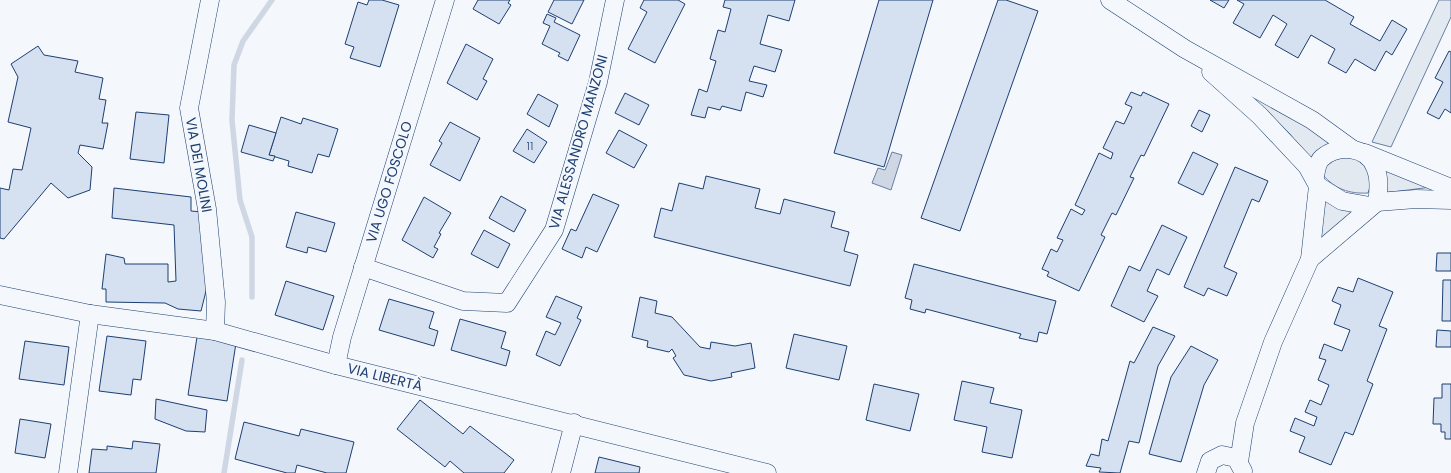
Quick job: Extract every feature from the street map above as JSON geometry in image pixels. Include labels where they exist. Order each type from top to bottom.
[{"type":"street","name":"VIA DEI MOLINI","points":[[210,0],[190,108],[208,209],[216,302],[215,331]]},
{"type":"street","name":"VIA UGO FOSCOLO","points":[[336,365],[363,267],[445,0]]},
{"type":"street","name":"VIA ALESSANDRO MANZONI","points":[[363,267],[463,301],[507,303],[554,230],[598,82],[615,0]]},
{"type":"street","points":[[1110,0],[1185,49],[1312,120],[1358,151],[1375,166],[1379,186],[1374,204],[1310,259]]},
{"type":"street","points":[[1185,49],[1260,116],[1317,181],[1342,201],[1374,204],[1416,199],[1451,200]]},
{"type":"street","points":[[1206,473],[1210,461],[1216,456],[1239,467],[1245,423],[1273,342],[1310,259],[1320,159],[1334,150],[1358,151],[1451,188]]},
{"type":"street","name":"VIA LIBERTÀ","points":[[0,295],[90,314],[215,331],[336,365],[574,423],[767,473]]},
{"type":"street","points":[[68,473],[90,314]]},
{"type":"street","points":[[561,473],[574,423]]},
{"type":"shaded area","points":[[1439,0],[1451,0],[1451,17],[1391,147],[1372,142]]},
{"type":"shaded area","points":[[1244,87],[1332,142],[1312,163],[1290,134],[1244,91]]},
{"type":"shaded area","points":[[892,152],[902,155],[891,190],[872,183],[878,168],[885,170]]},
{"type":"shaded area","points":[[1350,155],[1365,164],[1372,182],[1368,193],[1355,193],[1343,190],[1332,184],[1323,175],[1327,163]]},
{"type":"shaded area","points":[[1383,168],[1432,187],[1384,193]]},
{"type":"shaded area","points":[[1320,196],[1354,210],[1321,239]]},
{"type":"building","points":[[369,0],[382,0],[399,5],[380,67],[350,58],[354,47],[345,44],[358,2],[367,5]]},
{"type":"building","points":[[478,0],[510,0],[508,3],[511,5],[499,24],[473,9]]},
{"type":"building","points":[[554,0],[584,0],[572,24],[548,12]]},
{"type":"building","points":[[644,0],[678,0],[685,4],[655,63],[628,49],[647,12],[640,8]]},
{"type":"building","points":[[725,0],[795,0],[789,21],[768,15],[760,44],[782,50],[775,72],[754,66],[749,81],[767,85],[763,97],[746,92],[741,111],[722,106],[720,110],[708,107],[705,118],[691,115],[699,89],[707,92],[716,61],[710,59],[718,30],[725,32],[731,9],[723,7]]},
{"type":"building","points":[[879,0],[933,0],[884,167],[834,153]]},
{"type":"building","points":[[998,0],[1006,0],[1038,11],[960,231],[921,218]]},
{"type":"building","points":[[1210,0],[1229,0],[1224,8]]},
{"type":"building","points":[[1237,0],[1325,0],[1354,17],[1350,24],[1380,41],[1392,20],[1407,29],[1392,55],[1386,51],[1375,71],[1355,59],[1346,73],[1328,63],[1335,49],[1311,35],[1298,58],[1275,45],[1287,24],[1273,15],[1260,38],[1233,23],[1244,4]]},
{"type":"building","points":[[547,14],[556,18],[554,22],[580,35],[568,61],[558,56],[560,53],[542,44],[550,26],[543,23]]},
{"type":"building","points":[[466,44],[493,59],[483,79],[487,81],[477,100],[447,83]]},
{"type":"building","points":[[38,46],[44,55],[78,61],[75,72],[103,78],[99,99],[106,100],[102,123],[108,123],[103,149],[80,145],[78,153],[92,167],[90,190],[68,198],[51,183],[4,239],[0,238],[0,188],[9,190],[13,169],[22,170],[31,128],[8,122],[18,77],[11,64]]},
{"type":"building","points":[[1449,51],[1451,52],[1451,113],[1445,109],[1439,119],[1427,113],[1443,82],[1435,78]]},
{"type":"building","points":[[1131,92],[1141,96],[1143,92],[1169,104],[1144,156],[1141,155],[1130,177],[1134,178],[1116,215],[1112,213],[1101,235],[1105,237],[1079,291],[1047,276],[1049,272],[1042,269],[1051,249],[1057,252],[1063,240],[1057,238],[1071,209],[1082,215],[1085,210],[1075,205],[1099,153],[1111,159],[1113,153],[1103,148],[1116,121],[1124,124],[1132,107],[1125,104]]},
{"type":"building","points":[[625,93],[649,105],[639,125],[615,113]]},
{"type":"building","points":[[538,94],[558,105],[549,127],[527,114]]},
{"type":"building","points":[[1199,110],[1210,115],[1202,132],[1191,126]]},
{"type":"building","points":[[136,112],[169,115],[164,163],[130,159]]},
{"type":"building","points":[[281,117],[301,124],[303,118],[338,129],[329,157],[318,154],[312,173],[288,166],[289,161],[269,155]]},
{"type":"building","points":[[450,122],[480,138],[460,181],[430,165],[442,143],[439,141]]},
{"type":"building","points":[[249,125],[276,133],[269,155],[275,156],[273,161],[241,152]]},
{"type":"building","points":[[527,129],[547,142],[534,163],[513,151]]},
{"type":"building","points":[[619,130],[647,145],[634,168],[606,153]]},
{"type":"building","points":[[1193,152],[1218,164],[1203,195],[1178,183]]},
{"type":"building","points":[[1235,167],[1268,181],[1259,202],[1252,199],[1224,267],[1237,273],[1227,296],[1208,288],[1204,296],[1184,287]]},
{"type":"building","points":[[706,176],[760,189],[755,208],[780,214],[784,199],[835,212],[831,227],[849,232],[844,251],[858,255],[850,286],[654,237],[661,208],[672,211],[679,183],[703,189]]},
{"type":"building","points":[[114,188],[191,197],[191,211],[203,212],[207,287],[201,311],[178,309],[165,303],[106,302],[106,289],[102,289],[106,254],[124,258],[125,264],[168,264],[168,282],[176,281],[174,225],[112,218]]},
{"type":"building","points":[[593,194],[619,205],[597,252],[586,247],[582,258],[562,249],[571,229],[576,231]]},
{"type":"building","points":[[501,196],[526,210],[514,232],[489,218]]},
{"type":"building","points":[[424,197],[451,213],[439,233],[441,234],[434,247],[438,249],[433,258],[402,240]]},
{"type":"building","points":[[296,212],[335,223],[326,252],[308,247],[307,253],[286,247]]},
{"type":"building","points":[[1162,225],[1187,237],[1169,275],[1157,269],[1147,291],[1158,296],[1144,322],[1111,306],[1129,266],[1140,271]]},
{"type":"building","points":[[484,230],[510,244],[498,268],[471,254]]},
{"type":"building","points":[[1437,253],[1451,253],[1451,271],[1436,271]]},
{"type":"building","points":[[914,264],[1056,301],[1047,334],[1039,332],[1037,342],[1019,338],[1021,334],[926,309],[925,313],[910,309],[912,300],[905,298]]},
{"type":"building","points":[[1358,278],[1393,292],[1379,326],[1387,329],[1367,381],[1373,384],[1353,435],[1345,432],[1331,465],[1299,452],[1305,437],[1290,431],[1295,418],[1314,426],[1317,417],[1305,412],[1310,400],[1321,405],[1329,385],[1318,380],[1326,360],[1319,358],[1324,344],[1342,351],[1350,330],[1334,324],[1341,305],[1332,301],[1338,287],[1353,292]]},
{"type":"building","points":[[1443,280],[1451,280],[1451,321],[1442,321]]},
{"type":"building","points":[[286,281],[334,296],[323,330],[275,315]]},
{"type":"building","points":[[556,296],[582,307],[577,318],[581,320],[560,366],[536,355],[546,331],[555,335],[561,323],[546,317]]},
{"type":"building","points":[[640,297],[657,301],[655,313],[672,317],[700,347],[710,349],[711,342],[735,346],[751,343],[755,368],[731,373],[732,377],[711,381],[684,375],[673,358],[676,356],[672,349],[669,352],[647,347],[648,341],[632,337]]},
{"type":"building","points":[[389,299],[434,312],[429,328],[438,331],[434,346],[379,330]]},
{"type":"building","points":[[460,319],[506,332],[501,348],[510,351],[506,366],[451,350]]},
{"type":"building","points":[[1153,327],[1175,336],[1158,366],[1139,443],[1129,441],[1120,473],[1099,472],[1101,468],[1086,466],[1091,454],[1099,456],[1102,439],[1108,441],[1130,361],[1134,363]]},
{"type":"building","points":[[1437,330],[1451,331],[1451,347],[1436,347]]},
{"type":"building","points":[[794,334],[847,346],[839,380],[786,368]]},
{"type":"building","points":[[107,336],[146,341],[141,380],[133,379],[131,395],[99,391]]},
{"type":"building","points":[[197,337],[236,343],[227,401],[188,395]]},
{"type":"building","points":[[25,341],[69,347],[64,385],[19,379]]},
{"type":"building","points":[[1191,346],[1218,360],[1204,385],[1181,462],[1149,454],[1171,377]]},
{"type":"building","points":[[962,381],[994,388],[990,403],[1022,410],[1012,458],[982,452],[987,427],[954,420]]},
{"type":"building","points":[[874,384],[919,394],[910,431],[866,420]]},
{"type":"building","points":[[1442,384],[1451,384],[1451,439],[1445,439],[1445,432],[1441,432],[1441,424],[1433,424],[1434,398],[1442,398]]},
{"type":"building","points":[[156,399],[207,410],[205,432],[186,431],[155,419]]},
{"type":"building","points":[[420,400],[463,434],[470,426],[514,460],[504,473],[464,473],[450,461],[445,467],[397,429]]},
{"type":"building","points":[[20,419],[51,424],[45,458],[15,453]]},
{"type":"building","points":[[244,422],[299,436],[301,429],[354,442],[346,473],[327,473],[297,465],[295,473],[287,473],[235,459]]},
{"type":"building","points":[[133,441],[160,444],[156,473],[89,473],[92,449],[107,450],[107,446],[132,449]]},
{"type":"building","points":[[599,457],[640,467],[639,473],[595,473]]},
{"type":"waterway","points":[[252,297],[252,237],[240,200],[232,120],[234,65],[243,41],[272,0]]},
{"type":"waterway","points":[[224,473],[242,360]]}]
